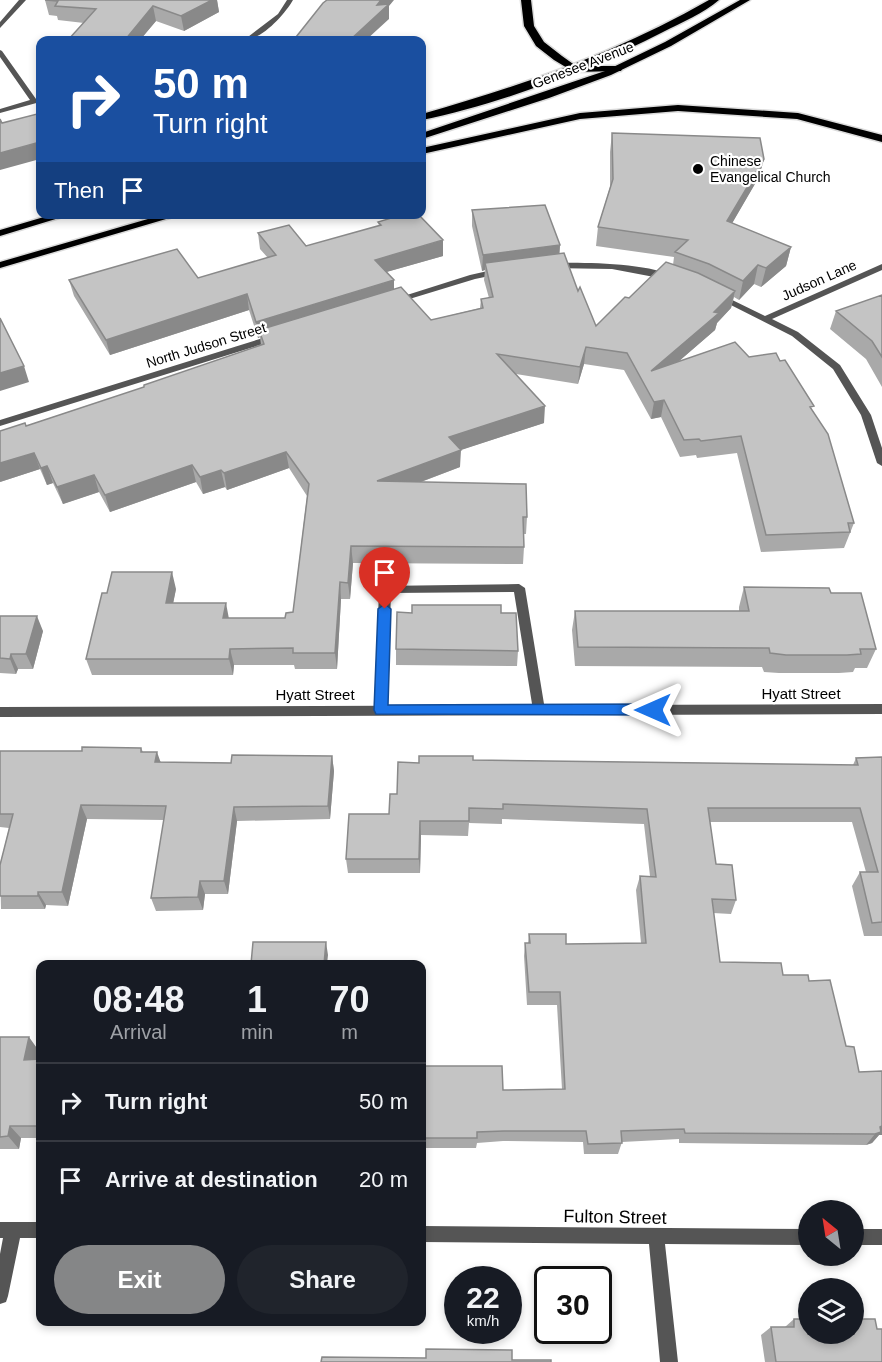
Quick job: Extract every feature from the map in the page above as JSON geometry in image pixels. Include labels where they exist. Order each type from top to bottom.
[{"type":"highway","points":[[526,0],[529,26],[540,44],[574,69],[617,69]]},
{"type":"highway","points":[[426,150],[580,116],[678,108],[798,116],[882,139]]},
{"type":"main road","name":"Genesee Avenue","points":[[426,116],[528,86],[574,69],[619,50],[715,0]]},
{"type":"main road","name":"Genesee Avenue","points":[[426,134],[524,104],[617,69],[675,43],[746,0]]},
{"type":"main road","points":[[0,233],[49,219]]},
{"type":"main road","points":[[0,265],[161,219]]},
{"type":"street","points":[[0,26],[23,0]]},
{"type":"street","points":[[252,36],[281,15],[290,0]]},
{"type":"street","points":[[0,52],[36,98]]},
{"type":"street","points":[[0,111],[36,102]]},
{"type":"street","points":[[547,266],[578,264],[632,268],[677,279]]},
{"type":"street","name":"Judson Lane","points":[[766,319],[882,267]]},
{"type":"street","points":[[383,305],[473,277],[515,268]]},
{"type":"street","points":[[708,291],[795,334],[837,367],[866,415],[882,463]]},
{"type":"street","name":"North Judson Street","points":[[0,423],[281,336]]},
{"type":"street","points":[[381,710],[385,589],[519,588],[539,710]]},
{"type":"street","name":"Hyatt Street","points":[[0,712],[882,709]]},
{"type":"street","points":[[0,1296],[7,1230],[36,1230]]},
{"type":"street","name":"Fulton Street","points":[[426,1234],[798,1237]]},
{"type":"street","points":[[656,1237],[669,1362]]},
{"type":"street","points":[[864,1237],[882,1237]]},
{"type":"building","points":[[45,0],[212,0],[181,16],[153,6],[128,36],[72,36],[96,9],[55,6],[58,1]]},
{"type":"building","points":[[327,0],[381,0],[377,5],[389,4],[354,36],[297,36]]},
{"type":"building","points":[[36,114],[36,143],[0,153],[0,119],[2,123]]},
{"type":"building","points":[[612,133],[760,138],[764,159],[727,221],[791,247],[766,268],[758,265],[743,281],[709,264],[675,252],[688,240],[598,227],[613,179]]},
{"type":"building","points":[[545,205],[560,245],[483,255],[472,210]]},
{"type":"building","points":[[388,219],[423,219],[443,240],[375,260],[394,280],[256,322],[247,294],[106,340],[69,280],[177,249],[198,278],[276,255],[258,233],[289,225],[306,246],[381,225],[378,222]]},
{"type":"building","points":[[564,253],[578,291],[580,287],[596,326],[625,297],[629,298],[666,262],[698,273],[735,291],[714,312],[719,313],[651,371],[735,342],[749,357],[776,353],[780,361],[785,360],[814,406],[810,407],[828,434],[854,523],[848,523],[850,532],[766,535],[741,436],[701,441],[699,439],[684,440],[664,400],[654,402],[627,353],[586,347],[580,367],[497,354],[545,406],[449,437],[461,450],[377,481],[526,484],[527,517],[523,517],[524,547],[351,546],[348,583],[340,582],[335,653],[293,653],[293,648],[230,649],[229,659],[86,659],[102,593],[107,593],[112,572],[172,572],[166,603],[226,603],[223,618],[285,618],[286,613],[293,612],[309,484],[286,452],[224,473],[221,470],[200,477],[192,465],[105,495],[94,475],[57,487],[47,466],[41,468],[34,453],[0,463],[0,431],[25,423],[26,426],[264,344],[259,330],[401,287],[431,320],[483,308],[481,299],[493,297],[485,263]]},
{"type":"building","points":[[882,295],[882,357],[872,341],[836,311]]},
{"type":"building","points":[[0,318],[24,366],[0,373]]},
{"type":"building","points":[[744,587],[829,588],[831,593],[861,593],[876,649],[860,649],[861,654],[847,655],[786,655],[770,653],[769,648],[578,647],[575,611],[749,611]]},
{"type":"building","points":[[412,605],[501,605],[501,613],[516,613],[518,651],[396,649],[397,612],[412,613]]},
{"type":"building","points":[[0,616],[37,616],[26,654],[11,654],[10,659],[0,658]]},
{"type":"building","points":[[82,747],[141,748],[141,752],[157,752],[155,762],[231,763],[232,755],[332,756],[328,806],[234,807],[224,881],[200,881],[198,897],[151,898],[166,806],[81,805],[62,892],[38,892],[38,896],[0,896],[0,865],[13,814],[0,814],[0,751],[82,751]]},
{"type":"building","points":[[419,756],[473,756],[473,760],[858,765],[856,758],[882,757],[882,922],[872,923],[860,872],[878,872],[860,808],[708,808],[716,864],[732,865],[736,900],[712,899],[720,962],[781,963],[783,975],[808,975],[809,981],[830,980],[846,1046],[854,1047],[859,1072],[882,1071],[881,1132],[875,1134],[685,1133],[684,1129],[621,1131],[622,1143],[588,1144],[586,1131],[477,1132],[477,1138],[426,1138],[426,1066],[502,1066],[503,1090],[565,1089],[560,992],[529,992],[525,943],[530,943],[529,934],[566,934],[566,944],[646,943],[640,876],[656,877],[647,809],[503,804],[503,809],[469,808],[469,821],[420,821],[419,859],[346,859],[349,814],[389,814],[390,794],[397,794],[398,762],[419,763]]},
{"type":"building","points":[[253,942],[326,942],[324,960],[251,960]]},
{"type":"building","points":[[0,1037],[29,1037],[24,1060],[36,1059],[36,1126],[10,1126],[8,1136],[0,1137]]},
{"type":"building","points":[[794,1319],[798,1319],[798,1344],[864,1344],[864,1319],[875,1319],[877,1329],[882,1329],[882,1362],[776,1362],[771,1327],[794,1327]]},
{"type":"building","points":[[426,1349],[512,1350],[512,1360],[551,1360],[551,1362],[321,1362],[322,1357],[426,1358]]},
{"type":"place","name":"Chinese Evangelical Church","points":[[698,169]]},
{"type":"route","points":[[385,609],[381,710],[653,710]]}]
